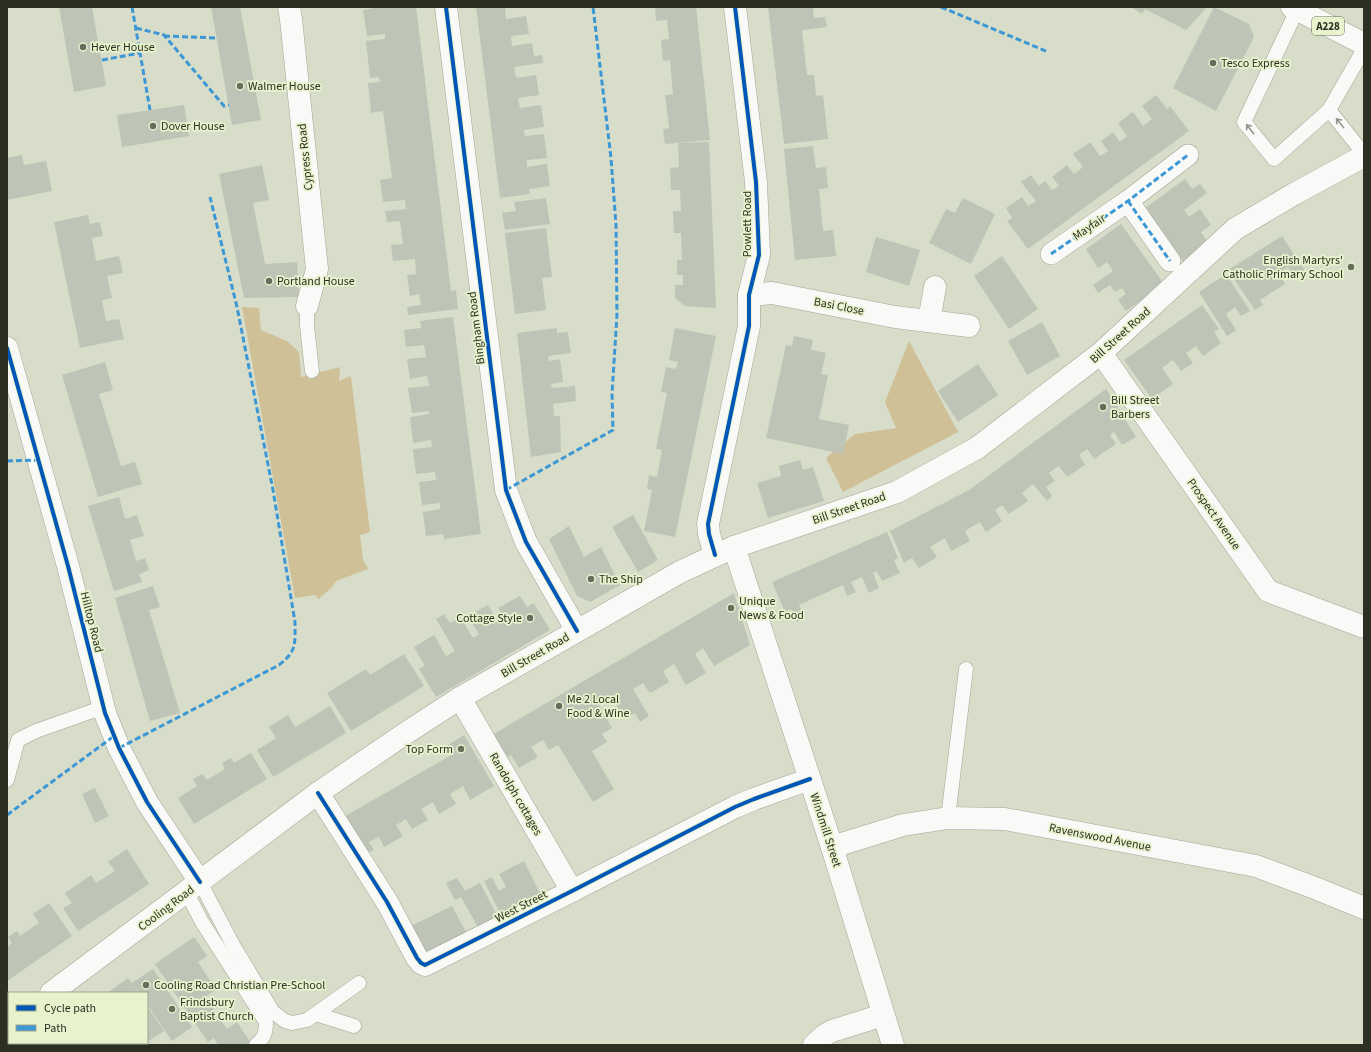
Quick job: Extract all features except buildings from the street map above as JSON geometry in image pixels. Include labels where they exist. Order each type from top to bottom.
[{"type":"street","name":"Cypress Road","points":[[289,7],[317,269],[308,306]]},
{"type":"street","name":"Bingham Road","points":[[446,7],[506,490],[526,542],[577,631]]},
{"type":"street","name":"Powlett Road","points":[[725,551],[709,534],[708,524],[749,326],[749,296],[759,255],[756,182],[735,7]]},
{"type":"street","name":"A228","points":[[1294,8],[1364,44]]},
{"type":"street","name":"Bill Street Road","points":[[300,807],[460,698],[680,572],[725,551],[897,492],[977,448],[1102,353],[1235,229],[1364,155]]},
{"type":"street","name":"Mayfair","points":[[1051,254],[1128,201],[1188,156]]},
{"type":"street","points":[[1128,201],[1170,261]]},
{"type":"street","points":[[929,321],[935,287]]},
{"type":"street","name":"Basi Close","points":[[749,296],[772,293],[894,317],[969,326]]},
{"type":"street","name":"Hilltop Road","points":[[7,348],[68,566],[104,707],[119,748],[193,887]]},
{"type":"street","name":"Prospect Avenue","points":[[1102,353],[1268,591],[1364,627]]},
{"type":"street","name":"Windmill Street","points":[[725,551],[810,779],[893,1045]]},
{"type":"street","name":"Randolph cottages","points":[[460,698],[572,891]]},
{"type":"street","name":"West Street","points":[[318,794],[387,902],[417,958],[423,965],[426,965],[735,807],[810,779]]},
{"type":"street","name":"Cooling Road","points":[[52,992],[300,807]]},
{"type":"street","name":"Ravenswood Avenue","points":[[832,847],[903,825],[948,818],[1005,819],[1256,866],[1364,908]]},
{"type":"street","points":[[814,1045],[832,1031],[883,1015]]},
{"type":"lane","points":[[1294,8],[1244,122],[1274,159],[1329,110],[1364,49]]},
{"type":"lane","points":[[1329,110],[1364,155]]},
{"type":"lane","points":[[308,306],[307,326],[312,370]]},
{"type":"lane","points":[[948,818],[966,670]]},
{"type":"lane","points":[[7,780],[18,740],[36,731],[104,707]]},
{"type":"lane","points":[[193,887],[233,945],[273,1012],[284,1021],[292,1023],[307,1020],[359,983]]},
{"type":"lane","points":[[193,887],[202,922],[266,1022],[266,1032],[256,1045]]},
{"type":"lane","points":[[316,1014],[354,1026]]},
{"type":"shaded area","points":[[242,307],[259,308],[261,330],[287,341],[299,352],[301,377],[340,367],[339,381],[351,376],[370,532],[360,535],[363,560],[368,569],[336,581],[332,587],[319,599],[315,595],[295,598]]},
{"type":"shaded area","points":[[909,341],[958,432],[843,492],[826,458],[855,434],[896,428],[885,402]]},
{"type":"marked path","points":[[132,7],[150,110]]},
{"type":"marked path","points":[[506,490],[613,430],[612,394],[617,314],[616,225],[611,158],[593,7]]},
{"type":"marked path","points":[[941,7],[1048,52]]},
{"type":"marked path","points":[[136,28],[164,35],[224,106],[229,105]]},
{"type":"marked path","points":[[164,36],[217,38]]},
{"type":"marked path","points":[[102,60],[140,53]]},
{"type":"marked path","points":[[1051,254],[1128,201],[1188,155]]},
{"type":"marked path","points":[[119,748],[279,665],[292,651],[295,642],[295,622],[273,490],[237,307],[210,197]]},
{"type":"marked path","points":[[1128,201],[1170,261]]},
{"type":"marked path","points":[[7,461],[39,460]]},
{"type":"marked path","points":[[7,815],[114,736]]},
{"type":"cycle path","points":[[446,7],[506,490],[526,542],[577,631]]},
{"type":"cycle path","points":[[715,555],[709,534],[708,524],[749,326],[749,295],[759,255],[756,182],[735,7]]},
{"type":"cycle path","points":[[7,348],[68,566],[105,713],[119,748],[147,802],[200,882]]},
{"type":"cycle path","points":[[318,793],[387,902],[417,958],[425,965],[735,807],[810,779]]},
{"type":"place","name":"Hever House","points":[[83,47]]},
{"type":"place","name":"Tesco Express","points":[[1213,63]]},
{"type":"place","name":"Walmer House","points":[[240,86]]},
{"type":"place","name":"Dover House","points":[[153,126]]},
{"type":"place","name":"English Martyrs' Catholic Primary School","points":[[1351,267]]},
{"type":"place","name":"Portland House","points":[[269,281]]},
{"type":"place","name":"Bill Street Barbers","points":[[1103,407]]},
{"type":"place","name":"The Ship","points":[[591,579]]},
{"type":"place","name":"Unique News & Food","points":[[731,608]]},
{"type":"place","name":"Cottage Style","points":[[530,618]]},
{"type":"place","name":"Me 2 Local Food & Wine","points":[[559,706]]},
{"type":"place","name":"Top Form","points":[[461,749]]},
{"type":"place","name":"Cooling Road Christian Pre-School","points":[[146,985]]},
{"type":"place","name":"Frindsbury Baptist Church","points":[[172,1009]]}]
